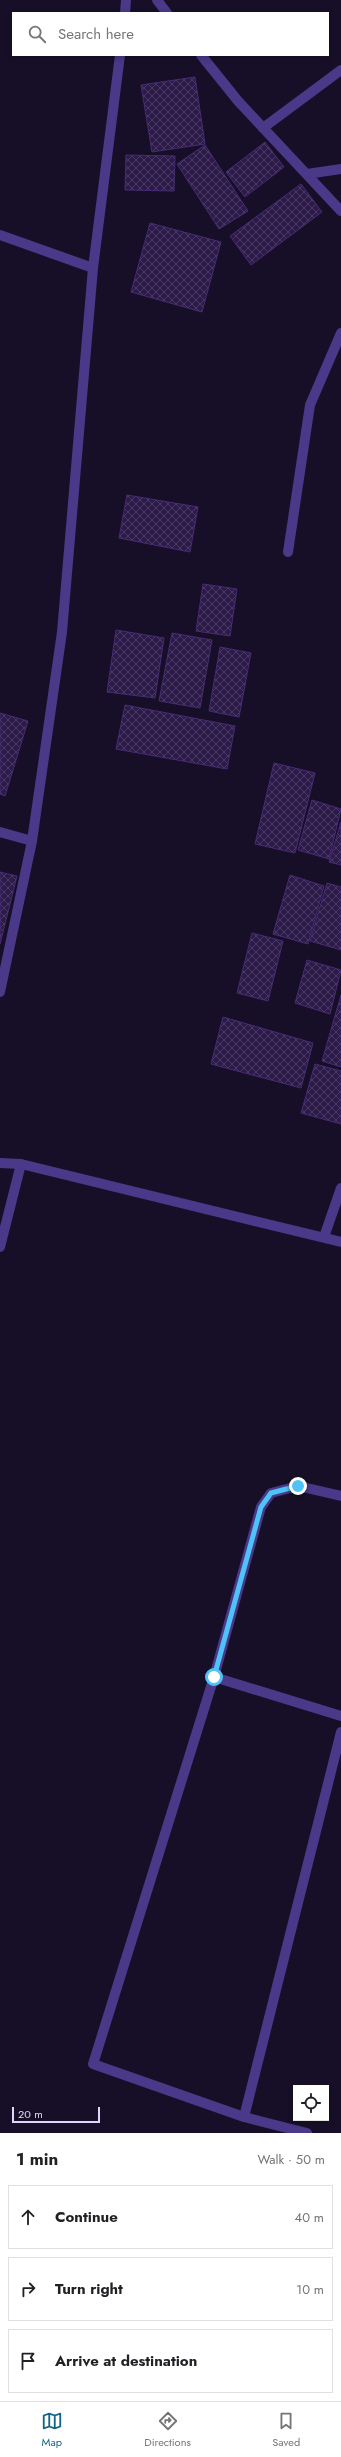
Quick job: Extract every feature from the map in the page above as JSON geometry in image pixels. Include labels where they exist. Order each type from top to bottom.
[{"type":"street","points":[[125,12],[126,0]]},
{"type":"street","points":[[157,0],[166,12]]},
{"type":"street","points":[[0,992],[32,842],[62,632],[93,268],[120,56]]},
{"type":"street","points":[[202,56],[238,101],[341,211]]},
{"type":"street","points":[[263,128],[341,70]]},
{"type":"street","points":[[307,174],[341,169]]},
{"type":"street","points":[[0,236],[93,268]]},
{"type":"street","points":[[288,552],[310,405],[341,333]]},
{"type":"street","points":[[0,832],[32,842]]},
{"type":"street","points":[[0,1163],[21,1164],[341,1242]]},
{"type":"street","points":[[0,1247],[21,1164]]},
{"type":"street","points":[[324,1237],[341,1188]]},
{"type":"street","points":[[307,2133],[244,2117],[93,2064],[214,1677],[261,1507],[271,1493],[298,1486],[341,1496]]},
{"type":"street","points":[[214,1677],[341,1716]]},
{"type":"street","points":[[244,2117],[341,1732]]},
{"type":"building","points":[[195,77],[205,144],[152,152],[141,85]]},
{"type":"building","points":[[265,142],[284,167],[245,197],[226,172]]},
{"type":"building","points":[[205,145],[248,211],[219,229],[177,164]]},
{"type":"building","points":[[126,155],[175,156],[174,191],[125,190]]},
{"type":"building","points":[[301,184],[322,212],[251,265],[230,236]]},
{"type":"building","points":[[150,223],[221,242],[202,312],[131,292]]},
{"type":"building","points":[[127,495],[198,507],[190,552],[119,538]]},
{"type":"building","points":[[203,584],[237,589],[230,636],[196,631]]},
{"type":"building","points":[[116,630],[164,638],[155,698],[107,692]]},
{"type":"building","points":[[172,633],[212,640],[200,708],[159,701]]},
{"type":"building","points":[[220,647],[251,653],[239,717],[209,711]]},
{"type":"building","points":[[125,705],[235,726],[227,769],[116,749]]},
{"type":"building","points":[[0,713],[28,721],[5,796],[0,794]]},
{"type":"building","points":[[274,763],[315,773],[295,853],[255,844]]},
{"type":"building","points":[[312,800],[341,809],[329,859],[298,850]]},
{"type":"building","points":[[341,822],[341,865],[329,862]]},
{"type":"building","points":[[0,872],[17,876],[0,944]]},
{"type":"building","points":[[290,875],[324,886],[308,944],[273,934]]},
{"type":"building","points":[[327,883],[341,887],[341,950],[310,941]]},
{"type":"building","points":[[252,933],[283,941],[268,1001],[237,993]]},
{"type":"building","points":[[307,960],[341,970],[330,1014],[295,1003]]},
{"type":"building","points":[[341,995],[341,1067],[322,1061]]},
{"type":"building","points":[[223,1017],[313,1043],[301,1088],[211,1064]]},
{"type":"building","points":[[315,1064],[341,1071],[341,1124],[301,1113]]},
{"type":"route","points":[[214,1677],[261,1507],[271,1493],[283,1488],[298,1486]]}]
